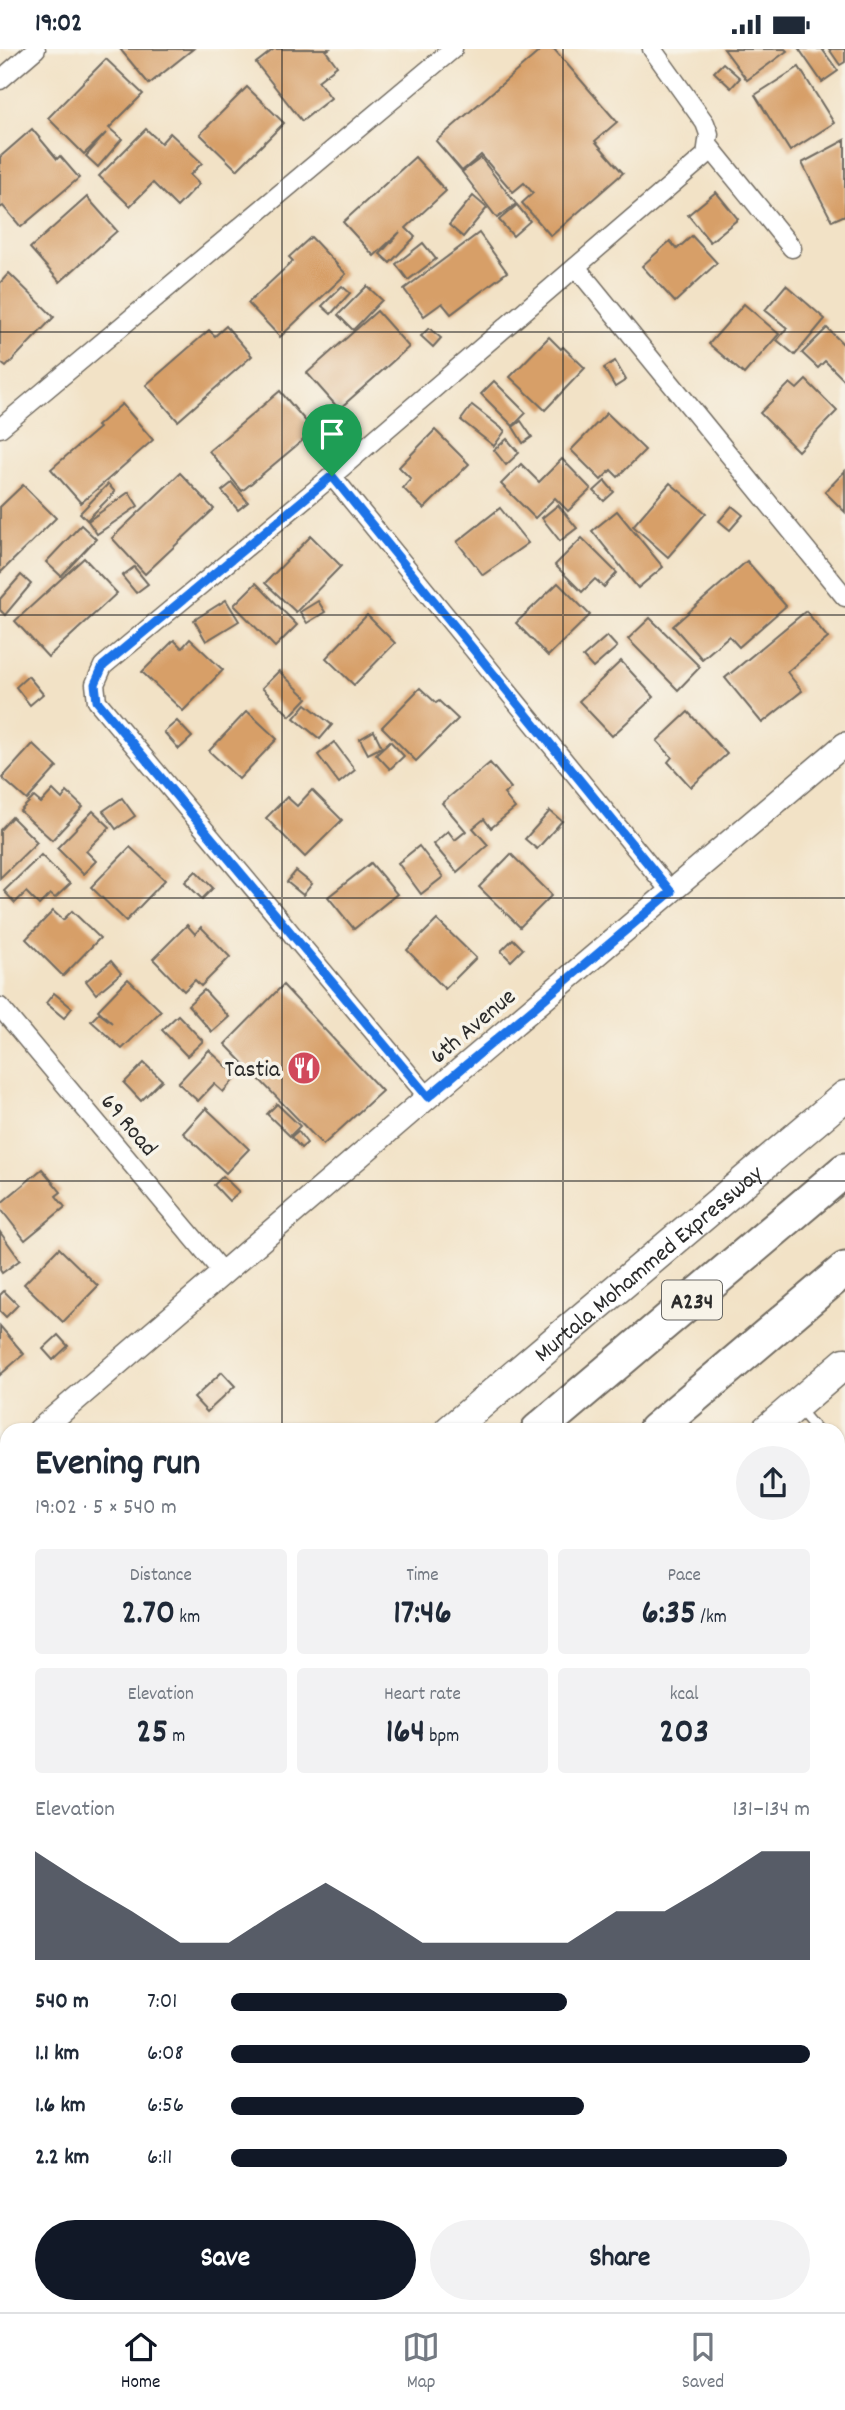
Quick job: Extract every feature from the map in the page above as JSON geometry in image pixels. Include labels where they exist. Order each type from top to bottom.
[{"type":"highway","name":"Murtala Mohammed Expressway","points":[[458,1423],[845,1096]]},
{"type":"highway","name":"A234","points":[[546,1423],[845,1170]]},
{"type":"highway","points":[[663,1423],[845,1269]]},
{"type":"highway","points":[[775,1423],[845,1363]]},
{"type":"street","points":[[0,80],[36,49]]},
{"type":"street","points":[[0,428],[453,49]]},
{"type":"street","points":[[428,1097],[97,701],[95,684],[103,666],[332,476],[706,155],[709,134],[705,123],[652,49]]},
{"type":"street","points":[[709,146],[792,248]]},
{"type":"street","points":[[576,267],[845,597]]},
{"type":"street","points":[[332,476],[671,892]]},
{"type":"street","name":"6th Avenue","points":[[48,1423],[222,1272],[845,744]]},
{"type":"street","name":"69 Road","points":[[0,1007],[222,1272]]},
{"type":"lane","points":[[796,1405],[811,1423]]},
{"type":"building","points":[[120,49],[193,49],[149,84]]},
{"type":"building","points":[[274,49],[329,49],[326,51],[337,66],[318,81],[331,98],[302,121],[256,63]]},
{"type":"building","points":[[542,49],[554,49],[617,122],[595,141],[623,173],[551,236],[522,203],[533,193],[524,183],[513,192],[481,155],[462,171],[436,141]]},
{"type":"building","points":[[724,49],[785,49],[787,51],[747,80]]},
{"type":"building","points":[[799,49],[822,49],[838,71],[822,82]]},
{"type":"building","points":[[829,49],[845,49],[845,62],[840,65]]},
{"type":"building","points":[[106,59],[143,94],[109,128],[122,139],[98,167],[86,156],[106,133],[84,154],[48,118]]},
{"type":"building","points":[[723,63],[740,78],[731,88],[714,72]]},
{"type":"building","points":[[799,67],[834,123],[790,151],[755,95]]},
{"type":"building","points":[[247,87],[284,123],[237,170],[200,134]]},
{"type":"building","points":[[32,129],[57,159],[60,156],[79,178],[21,227],[3,206],[0,208],[0,157]]},
{"type":"building","points":[[146,129],[161,143],[170,133],[202,163],[190,175],[199,184],[177,207],[153,183],[130,206],[99,176]]},
{"type":"building","points":[[845,140],[845,215],[832,221],[802,163]]},
{"type":"building","points":[[415,157],[446,191],[406,228],[415,237],[390,263],[380,254],[400,232],[374,256],[343,222]]},
{"type":"building","points":[[481,158],[516,204],[497,218],[462,172]]},
{"type":"building","points":[[716,192],[738,219],[710,242],[688,215]]},
{"type":"building","points":[[473,196],[487,208],[463,237],[449,225]]},
{"type":"building","points":[[87,197],[117,231],[60,282],[30,248]]},
{"type":"building","points":[[517,205],[530,221],[513,236],[499,220]]},
{"type":"building","points":[[479,233],[507,272],[451,314],[442,303],[424,316],[404,289]]},
{"type":"building","points":[[692,236],[717,263],[675,302],[642,266],[670,241],[677,249]]},
{"type":"building","points":[[311,237],[346,274],[280,337],[248,303],[293,261],[289,257]]},
{"type":"building","points":[[423,243],[436,259],[408,280],[396,264]]},
{"type":"building","points":[[9,273],[54,317],[6,367],[0,362],[0,283]]},
{"type":"building","points":[[786,285],[825,319],[795,355],[777,340],[787,328],[765,310]]},
{"type":"building","points":[[342,286],[350,293],[331,314],[322,306]]},
{"type":"building","points":[[367,286],[382,300],[353,330],[338,315]]},
{"type":"building","points":[[744,304],[779,334],[744,374],[709,344]]},
{"type":"building","points":[[377,311],[409,347],[339,409],[307,373]]},
{"type":"building","points":[[226,326],[252,356],[178,421],[146,385],[209,330],[215,336]]},
{"type":"building","points":[[429,328],[441,338],[433,347],[421,336]]},
{"type":"building","points":[[827,328],[845,346],[845,381],[825,361],[818,368],[802,353]]},
{"type":"building","points":[[549,337],[585,368],[545,410],[510,377]]},
{"type":"building","points":[[615,361],[626,380],[615,387],[604,368]]},
{"type":"building","points":[[806,380],[837,411],[798,451],[760,413],[790,383],[797,389]]},
{"type":"building","points":[[494,381],[526,413],[513,426],[481,394]]},
{"type":"building","points":[[280,391],[314,431],[242,491],[209,451]]},
{"type":"building","points":[[122,404],[153,440],[81,503],[51,469],[99,428],[97,426]]},
{"type":"building","points":[[472,405],[505,431],[494,446],[461,420]]},
{"type":"building","points":[[332,411],[343,421],[328,437],[317,426]]},
{"type":"building","points":[[607,413],[645,450],[618,477],[611,470],[601,480],[571,450]]},
{"type":"building","points":[[521,421],[532,437],[523,443],[513,427]]},
{"type":"building","points":[[435,430],[469,464],[424,509],[403,488],[411,479],[399,467]]},
{"type":"building","points":[[507,439],[519,453],[506,465],[494,450]]},
{"type":"building","points":[[562,459],[591,489],[568,511],[555,498],[535,518],[501,484],[521,464],[539,482]]},
{"type":"building","points":[[845,471],[845,512],[825,492]]},
{"type":"building","points":[[180,473],[214,509],[145,574],[112,538]]},
{"type":"building","points":[[605,481],[614,492],[604,501],[594,491]]},
{"type":"building","points":[[232,483],[248,502],[238,510],[222,491]]},
{"type":"building","points":[[670,483],[706,513],[668,557],[633,526]]},
{"type":"building","points":[[108,484],[115,492],[87,520],[80,513]]},
{"type":"building","points":[[23,485],[56,518],[0,573],[0,507]]},
{"type":"building","points":[[129,492],[138,506],[97,534],[88,521]]},
{"type":"building","points":[[558,505],[577,528],[560,541],[542,518]]},
{"type":"building","points":[[732,506],[743,515],[730,530],[719,521]]},
{"type":"building","points":[[500,508],[528,543],[483,575],[457,542]]},
{"type":"building","points":[[617,511],[663,567],[638,588],[592,531]]},
{"type":"building","points":[[81,525],[96,539],[61,576],[46,562]]},
{"type":"building","points":[[311,536],[341,566],[296,612],[265,583]]},
{"type":"building","points":[[582,538],[617,573],[604,587],[595,579],[582,592],[555,565]]},
{"type":"building","points":[[84,558],[117,593],[48,657],[15,621]]},
{"type":"building","points":[[747,561],[786,606],[739,647],[729,636],[702,659],[673,626]]},
{"type":"building","points":[[134,567],[148,584],[136,593],[122,576]]},
{"type":"building","points":[[21,575],[31,584],[5,615],[0,610],[0,599]]},
{"type":"building","points":[[256,583],[297,625],[275,647],[234,605]]},
{"type":"building","points":[[558,583],[590,615],[548,656],[516,623]]},
{"type":"building","points":[[226,600],[239,621],[206,641],[194,620]]},
{"type":"building","points":[[318,601],[325,612],[307,623],[300,612]]},
{"type":"building","points":[[806,611],[828,638],[787,672],[802,691],[762,723],[725,678]]},
{"type":"building","points":[[367,615],[395,643],[354,685],[326,658]]},
{"type":"building","points":[[650,618],[700,667],[678,690],[628,639]]},
{"type":"building","points":[[607,636],[617,647],[593,668],[583,657]]},
{"type":"building","points":[[190,639],[223,670],[183,711],[142,672],[174,640],[182,648]]},
{"type":"building","points":[[621,661],[654,697],[612,736],[579,701]]},
{"type":"building","points":[[279,671],[307,698],[290,716],[262,688]]},
{"type":"building","points":[[28,676],[43,694],[30,705],[16,687]]},
{"type":"building","points":[[420,688],[458,719],[416,761],[382,727]]},
{"type":"building","points":[[306,704],[332,725],[320,739],[294,718]]},
{"type":"building","points":[[247,711],[277,739],[239,779],[209,751]]},
{"type":"building","points":[[688,712],[727,754],[691,787],[668,762],[672,757],[657,741]]},
{"type":"building","points":[[177,721],[192,737],[179,749],[164,732]]},
{"type":"building","points":[[374,731],[382,747],[368,754],[360,739]]},
{"type":"building","points":[[390,741],[404,756],[390,769],[376,754]]},
{"type":"building","points":[[334,742],[355,770],[339,783],[318,755]]},
{"type":"building","points":[[33,744],[57,767],[27,800],[2,778]]},
{"type":"building","points":[[490,763],[511,788],[504,794],[515,808],[491,828],[484,819],[473,828],[488,845],[457,872],[433,844],[448,831],[455,840],[466,831],[442,803]]},
{"type":"building","points":[[53,790],[62,799],[67,792],[83,807],[52,840],[20,811],[34,797],[41,803]]},
{"type":"building","points":[[312,790],[342,820],[305,857],[266,818],[287,797],[297,806]]},
{"type":"building","points":[[122,798],[135,816],[116,829],[103,811]]},
{"type":"building","points":[[93,811],[110,827],[86,851],[96,861],[83,874],[57,848]]},
{"type":"building","points":[[550,811],[562,821],[537,849],[525,839]]},
{"type":"building","points":[[12,817],[37,842],[0,878],[0,830]]},
{"type":"building","points":[[419,846],[443,877],[421,894],[398,863]]},
{"type":"building","points":[[130,847],[165,880],[126,921],[91,887]]},
{"type":"building","points":[[511,854],[552,895],[520,927],[479,887]]},
{"type":"building","points":[[41,855],[70,884],[55,898],[50,894],[39,905],[26,892],[15,903],[4,891]]},
{"type":"building","points":[[371,863],[397,894],[354,929],[328,897]]},
{"type":"building","points":[[196,871],[213,888],[202,899],[185,882]]},
{"type":"building","points":[[296,871],[312,884],[303,895],[287,882]]},
{"type":"building","points":[[53,911],[63,920],[72,911],[100,938],[63,976],[26,939]]},
{"type":"building","points":[[437,920],[476,958],[445,989],[407,950]]},
{"type":"building","points":[[187,925],[195,934],[201,927],[230,957],[201,986],[195,980],[184,991],[153,959]]},
{"type":"building","points":[[513,939],[523,949],[511,961],[501,951]]},
{"type":"building","points":[[111,961],[121,973],[96,994],[86,981]]},
{"type":"building","points":[[128,979],[161,1011],[122,1049],[91,1021],[99,1013],[112,1023],[98,1010]]},
{"type":"building","name":"Tastia","points":[[283,985],[382,1091],[323,1145],[225,1044]]},
{"type":"building","points":[[204,990],[229,1017],[212,1032],[188,1005]]},
{"type":"building","points":[[54,993],[72,1008],[64,1018],[46,1003]]},
{"type":"building","points":[[178,1015],[203,1041],[187,1056],[162,1030]]},
{"type":"building","points":[[209,1050],[237,1076],[223,1092],[214,1084],[198,1101],[178,1083]]},
{"type":"building","points":[[144,1063],[162,1080],[141,1101],[124,1083]]},
{"type":"building","points":[[277,1104],[300,1126],[290,1136],[267,1114]]},
{"type":"building","points":[[206,1108],[249,1149],[226,1173],[183,1133]]},
{"type":"building","points":[[298,1131],[307,1143],[301,1148],[291,1137]]},
{"type":"building","points":[[42,1169],[61,1192],[56,1196],[65,1207],[25,1240],[0,1208],[0,1204]]},
{"type":"building","points":[[223,1176],[239,1192],[229,1201],[214,1185]]},
{"type":"building","points":[[0,1232],[20,1260],[2,1273],[0,1270]]},
{"type":"building","points":[[59,1248],[98,1286],[63,1322],[24,1284]]},
{"type":"building","points":[[4,1291],[18,1305],[6,1317],[0,1311],[0,1295]]},
{"type":"building","points":[[0,1326],[24,1354],[0,1375]]},
{"type":"building","points":[[58,1335],[68,1346],[53,1360],[43,1349]]},
{"type":"building","points":[[222,1372],[235,1386],[207,1412],[194,1398]]},
{"type":"place","name":"Tastia","points":[[304,1068]]},
{"type":"route","points":[[332,476],[671,892],[428,1097],[97,701],[95,684],[103,666],[332,476]]}]
